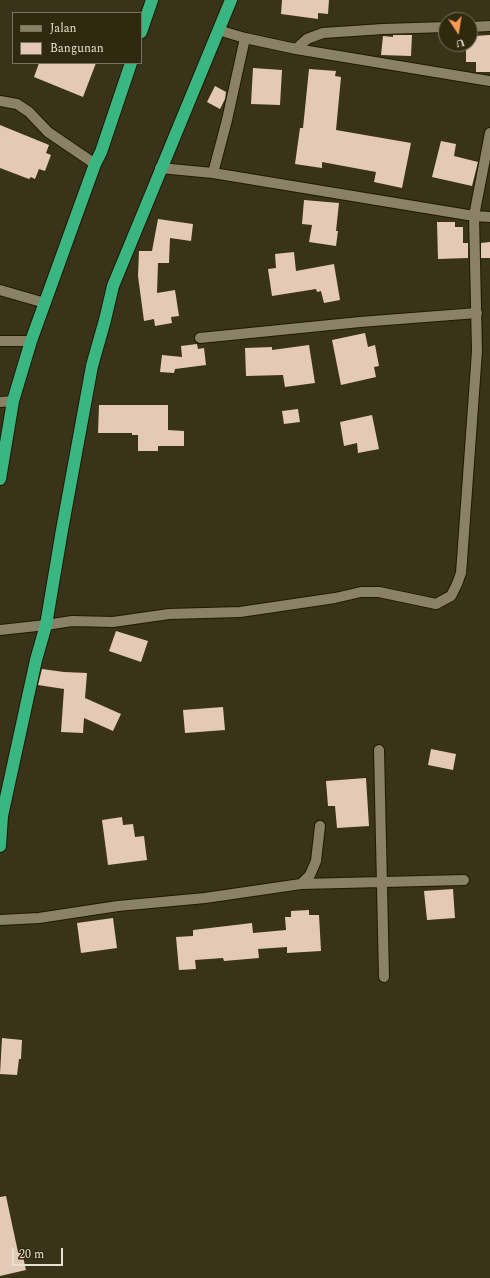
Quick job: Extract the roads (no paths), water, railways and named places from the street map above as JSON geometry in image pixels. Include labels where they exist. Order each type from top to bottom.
[{"type":"highway","points":[[142,29],[152,0]]},
{"type":"highway","points":[[0,846],[2,816],[36,660],[46,625],[92,366],[113,286],[160,168],[231,0]]},
{"type":"highway","points":[[0,479],[13,402],[31,341],[95,164],[101,152],[130,64]]},
{"type":"street","points":[[478,26],[490,26]]},
{"type":"street","points":[[296,48],[307,39],[324,33],[438,27]]},
{"type":"street","points":[[218,30],[244,38],[296,48],[490,81]]},
{"type":"street","points":[[213,173],[227,120],[244,38]]},
{"type":"street","points":[[0,101],[17,104],[29,112],[48,132],[95,164]]},
{"type":"street","points":[[0,630],[46,625],[72,620],[113,622],[169,614],[240,612],[335,598],[361,592],[379,592],[436,604],[451,596],[461,573],[477,351],[474,216],[490,133]]},
{"type":"street","points":[[160,168],[213,173],[474,216],[490,217]]},
{"type":"street","points":[[0,290],[45,303]]},
{"type":"street","points":[[200,338],[477,312]]},
{"type":"street","points":[[0,341],[31,341]]},
{"type":"street","points":[[0,402],[13,402]]},
{"type":"street","points":[[379,750],[384,977]]},
{"type":"street","points":[[301,884],[310,875],[316,861],[320,826]]},
{"type":"street","points":[[0,920],[39,918],[118,906],[205,898],[301,884],[464,880]]}]
